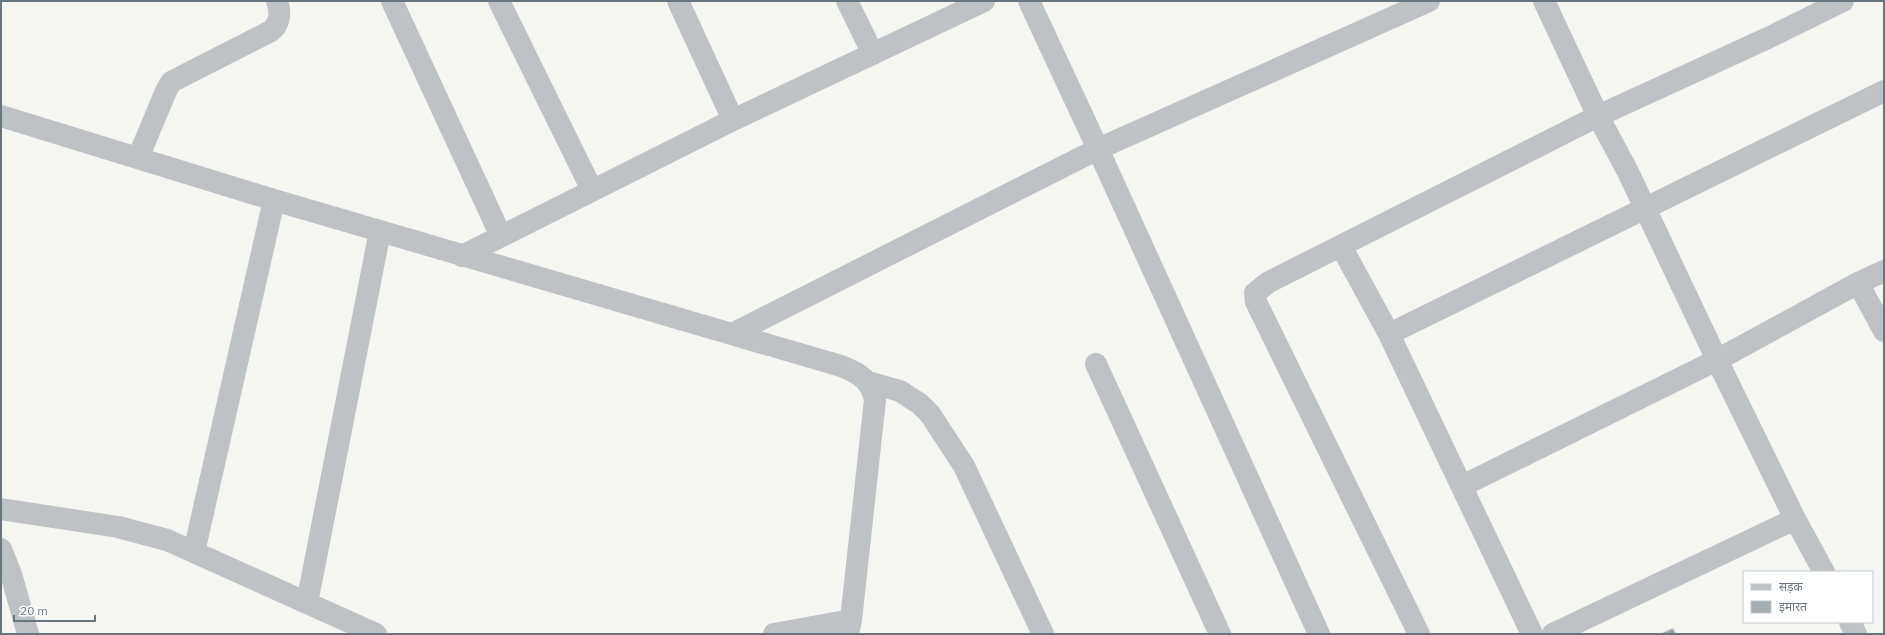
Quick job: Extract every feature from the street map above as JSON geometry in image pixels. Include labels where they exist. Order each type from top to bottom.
[{"type":"street","points":[[138,158],[171,82],[271,31],[278,22],[279,14],[277,1]]},
{"type":"street","points":[[392,1],[501,236]]},
{"type":"street","points":[[499,1],[592,190]]},
{"type":"street","points":[[678,1],[733,120]]},
{"type":"street","points":[[847,1],[873,54]]},
{"type":"street","points":[[462,256],[733,120],[984,1]]},
{"type":"street","points":[[1029,1],[1319,634]]},
{"type":"street","points":[[732,334],[1098,150],[1429,1]]},
{"type":"street","points":[[1544,1],[1598,116],[1627,170],[1717,360],[1795,519],[1823,571]]},
{"type":"street","points":[[1419,634],[1255,298],[1255,293],[1258,289],[1269,282],[1598,116],[1770,37],[1843,1]]},
{"type":"street","points":[[1389,334],[1884,91]]},
{"type":"street","points":[[1,116],[274,200],[841,366],[856,372],[868,382],[873,391],[874,400],[849,627],[774,634]]},
{"type":"street","points":[[194,552],[274,200]]},
{"type":"street","points":[[307,603],[380,231]]},
{"type":"street","points":[[1341,246],[1389,334],[1532,634]]},
{"type":"street","points":[[1462,486],[1717,360],[1858,283],[1884,271]]},
{"type":"street","points":[[1858,283],[1884,331]]},
{"type":"street","points":[[1096,364],[1220,634]]},
{"type":"street","points":[[868,382],[900,391],[920,404],[930,414],[964,466],[1043,634]]},
{"type":"street","points":[[1,509],[118,527],[167,540],[376,634]]},
{"type":"street","points":[[1553,634],[1795,519]]},
{"type":"street","points":[[1,549],[11,574],[28,634]]},
{"type":"street","points":[[1850,623],[1856,634]]},
{"type":"building","points":[[1673,628],[1676,634],[1660,634]]}]
